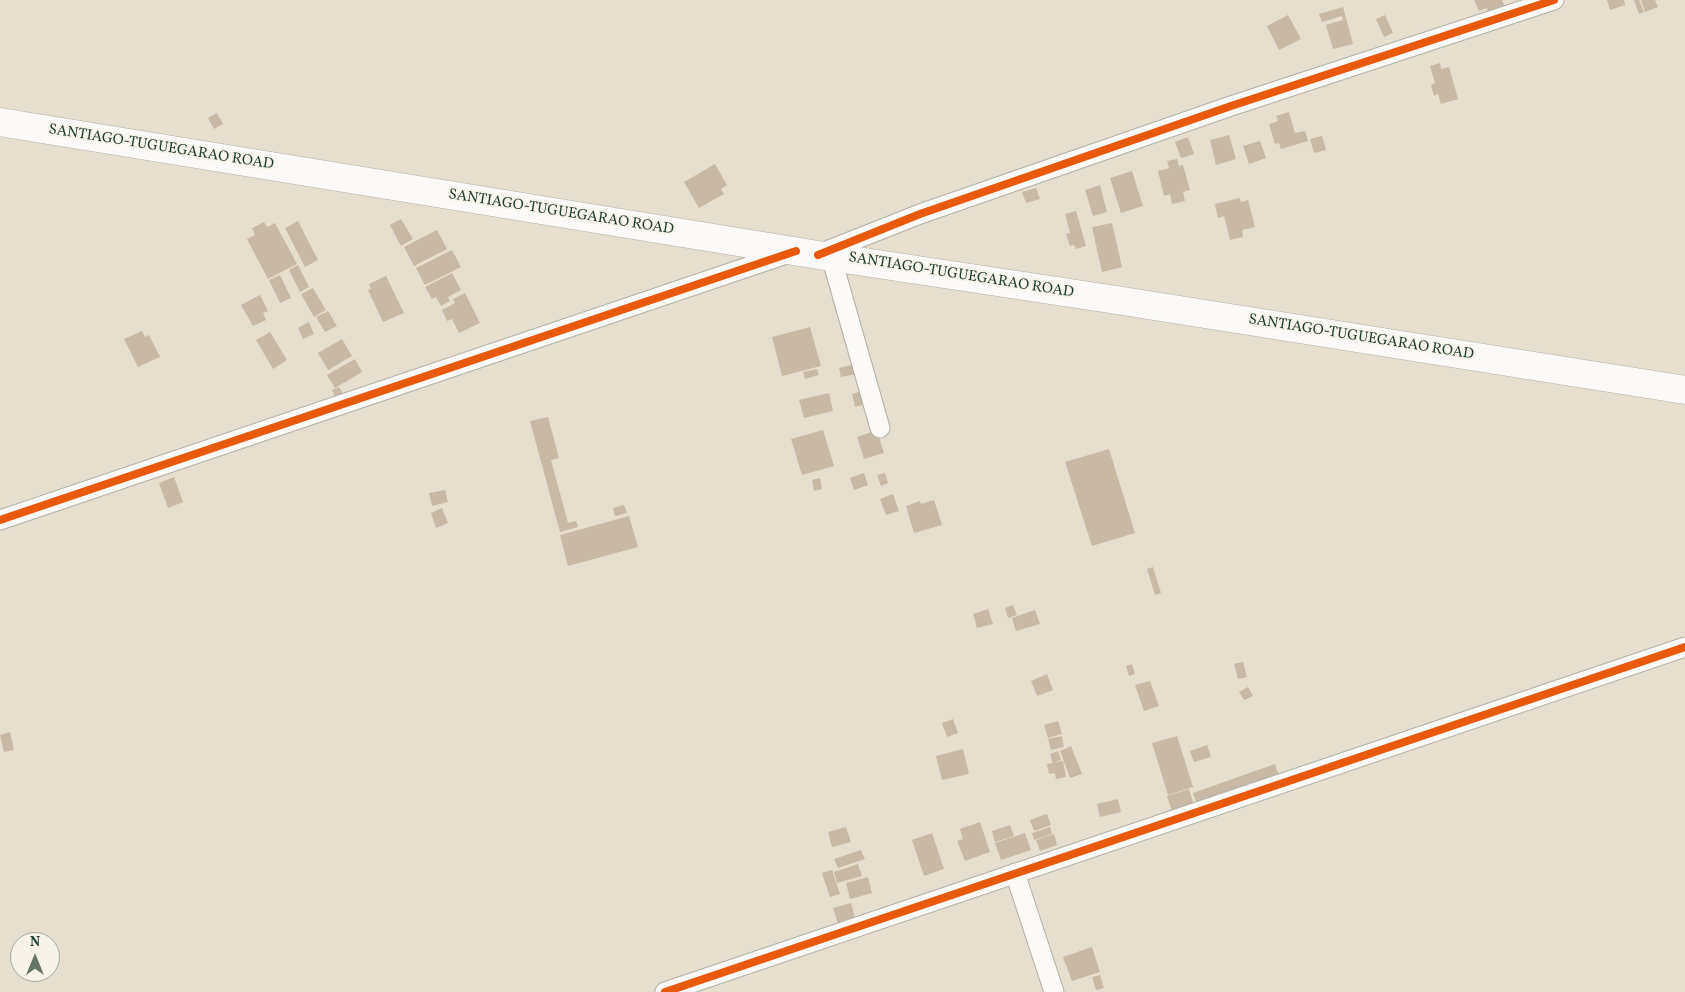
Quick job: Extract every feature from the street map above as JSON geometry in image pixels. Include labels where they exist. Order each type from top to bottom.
[{"type":"highway","name":"SANTIAGO-TUGUEGARAO ROAD","points":[[0,122],[815,254],[1685,390]]},
{"type":"street","points":[[0,520],[815,254],[920,214],[1165,129],[1554,0]]},
{"type":"street","points":[[815,254],[880,428]]},
{"type":"street","points":[[665,992],[1685,646]]},
{"type":"street","points":[[1014,873],[1054,992]]},
{"type":"building","points":[[1474,0],[1502,0],[1505,8],[1489,14],[1487,8],[1479,11]]},
{"type":"building","points":[[1607,0],[1624,0],[1625,5],[1610,10]]},
{"type":"building","points":[[1634,0],[1639,0],[1644,12],[1639,14]]},
{"type":"building","points":[[1641,0],[1655,0],[1658,7],[1645,12]]},
{"type":"building","points":[[1343,7],[1353,44],[1333,49],[1326,25],[1343,20],[1342,16],[1322,22],[1319,14]]},
{"type":"building","points":[[1288,15],[1301,39],[1279,50],[1267,26]]},
{"type":"building","points":[[1385,15],[1393,33],[1384,37],[1376,19]]},
{"type":"building","points":[[1440,63],[1441,69],[1449,67],[1458,99],[1441,104],[1438,94],[1434,96],[1431,85],[1435,83],[1430,66]]},
{"type":"building","points":[[1289,112],[1295,133],[1305,131],[1308,141],[1281,149],[1279,143],[1275,144],[1269,124],[1278,121],[1276,116]]},
{"type":"building","points":[[217,113],[223,124],[214,129],[208,118]]},
{"type":"building","points":[[1229,135],[1236,159],[1216,165],[1210,140]]},
{"type":"building","points":[[1322,136],[1326,150],[1314,153],[1310,139]]},
{"type":"building","points":[[1188,137],[1194,154],[1181,158],[1175,142]]},
{"type":"building","points":[[1260,141],[1266,158],[1249,164],[1243,146]]},
{"type":"building","points":[[1177,159],[1179,166],[1183,165],[1190,190],[1183,192],[1185,201],[1172,204],[1170,194],[1164,196],[1158,171],[1169,168],[1167,161]]},
{"type":"building","points":[[715,164],[727,185],[721,189],[724,194],[699,208],[684,182]]},
{"type":"building","points":[[1132,171],[1143,206],[1121,213],[1110,178]]},
{"type":"building","points":[[1100,185],[1107,212],[1093,216],[1085,190]]},
{"type":"building","points":[[1036,188],[1040,199],[1026,203],[1022,192]]},
{"type":"building","points":[[1240,198],[1241,202],[1248,200],[1255,227],[1242,230],[1243,237],[1230,240],[1224,216],[1218,218],[1215,204]]},
{"type":"building","points":[[1076,211],[1086,246],[1076,249],[1074,245],[1070,246],[1066,234],[1070,233],[1065,214]]},
{"type":"building","points":[[401,219],[413,239],[401,246],[390,225]]},
{"type":"building","points":[[298,221],[318,260],[305,267],[285,228]]},
{"type":"building","points":[[264,222],[267,227],[275,223],[297,264],[268,279],[247,239],[255,235],[252,228]]},
{"type":"building","points":[[1112,223],[1122,267],[1102,272],[1092,227]]},
{"type":"building","points":[[437,230],[447,249],[414,266],[404,247]]},
{"type":"building","points":[[452,250],[461,267],[425,285],[416,268]]},
{"type":"building","points":[[298,265],[309,287],[300,292],[289,270]]},
{"type":"building","points":[[452,273],[461,290],[448,297],[450,301],[441,306],[436,297],[432,299],[425,287]]},
{"type":"building","points":[[280,275],[291,298],[280,303],[269,280]]},
{"type":"building","points":[[386,276],[404,313],[383,322],[368,290],[371,289],[369,284]]},
{"type":"building","points":[[313,288],[326,310],[314,317],[301,294]]},
{"type":"building","points":[[465,293],[480,323],[459,333],[452,319],[447,321],[442,310],[455,303],[453,299]]},
{"type":"building","points":[[260,295],[268,311],[263,313],[266,320],[253,326],[241,305]]},
{"type":"building","points":[[328,311],[337,326],[325,332],[316,317]]},
{"type":"building","points":[[309,322],[314,334],[303,339],[298,328]]},
{"type":"building","points":[[810,327],[821,366],[782,376],[772,337]]},
{"type":"building","points":[[142,331],[145,337],[149,335],[160,357],[138,367],[124,339]]},
{"type":"building","points":[[270,332],[287,360],[273,369],[256,340]]},
{"type":"building","points":[[342,339],[352,356],[328,370],[318,353]]},
{"type":"building","points":[[355,359],[362,372],[335,388],[327,375]]},
{"type":"building","points":[[855,364],[857,374],[841,377],[839,368]]},
{"type":"building","points":[[817,369],[819,375],[805,379],[803,372]]},
{"type":"building","points":[[339,387],[347,401],[339,405],[332,390]]},
{"type":"building","points":[[866,390],[870,403],[855,407],[852,394]]},
{"type":"building","points":[[829,393],[833,411],[804,418],[799,400]]},
{"type":"building","points":[[548,417],[559,458],[551,460],[568,523],[576,521],[578,527],[560,532],[530,421]]},
{"type":"building","points":[[823,430],[834,466],[802,475],[791,439]]},
{"type":"building","points":[[877,430],[884,453],[864,459],[857,437]]},
{"type":"building","points":[[1109,449],[1135,533],[1092,546],[1065,462]]},
{"type":"building","points":[[864,473],[868,485],[854,490],[850,478]]},
{"type":"building","points":[[885,473],[888,483],[881,486],[877,475]]},
{"type":"building","points":[[174,477],[183,502],[168,508],[159,483]]},
{"type":"building","points":[[820,478],[822,489],[814,491],[812,480]]},
{"type":"building","points":[[445,490],[448,502],[432,506],[429,493]]},
{"type":"building","points":[[893,494],[899,511],[886,515],[880,499]]},
{"type":"building","points":[[934,500],[942,525],[914,533],[906,506],[920,501],[921,504]]},
{"type":"building","points":[[624,505],[627,513],[615,516],[613,508]]},
{"type":"building","points":[[442,508],[448,523],[436,528],[431,513]]},
{"type":"building","points":[[629,516],[638,547],[568,566],[560,535]]},
{"type":"building","points":[[1153,567],[1161,593],[1155,595],[1147,569]]},
{"type":"building","points":[[1013,605],[1017,615],[1008,618],[1005,608]]},
{"type":"building","points":[[988,609],[993,624],[977,628],[973,614]]},
{"type":"building","points":[[1035,610],[1040,624],[1016,631],[1012,618]]},
{"type":"building","points":[[1243,662],[1247,677],[1238,679],[1234,664]]},
{"type":"building","points":[[1132,664],[1135,674],[1129,676],[1126,666]]},
{"type":"building","points":[[1047,674],[1053,690],[1037,696],[1031,681]]},
{"type":"building","points":[[1150,681],[1159,706],[1144,711],[1135,685]]},
{"type":"building","points":[[1248,687],[1253,696],[1244,700],[1239,692]]},
{"type":"building","points":[[953,719],[958,733],[947,737],[942,723]]},
{"type":"building","points":[[1058,721],[1062,734],[1048,738],[1044,725]]},
{"type":"building","points":[[10,732],[14,750],[4,752],[0,735]]},
{"type":"building","points":[[1062,736],[1064,747],[1051,750],[1048,739]]},
{"type":"building","points":[[1177,736],[1193,787],[1168,795],[1152,743]]},
{"type":"building","points":[[1207,745],[1211,757],[1194,762],[1190,751]]},
{"type":"building","points":[[1071,746],[1082,774],[1070,778],[1060,751]]},
{"type":"building","points":[[963,749],[969,774],[942,780],[936,756]]},
{"type":"building","points":[[1058,751],[1061,760],[1053,763],[1050,754]]},
{"type":"building","points":[[1063,761],[1066,777],[1056,779],[1055,773],[1049,774],[1047,764]]},
{"type":"building","points":[[1275,764],[1280,779],[1198,807],[1193,793]]},
{"type":"building","points":[[1189,789],[1194,805],[1172,811],[1167,796]]},
{"type":"building","points":[[1118,799],[1121,812],[1100,817],[1097,804]]},
{"type":"building","points":[[1047,814],[1051,825],[1034,831],[1030,820]]},
{"type":"building","points":[[980,822],[990,852],[965,861],[957,841],[963,839],[960,829]]},
{"type":"building","points":[[1010,825],[1014,836],[995,842],[992,831]]},
{"type":"building","points":[[846,827],[851,842],[832,847],[828,832]]},
{"type":"building","points":[[1050,827],[1052,834],[1034,840],[1032,833]]},
{"type":"building","points":[[932,833],[944,869],[924,876],[912,840]]},
{"type":"building","points":[[1025,833],[1031,850],[1001,860],[995,843]]},
{"type":"building","points":[[1054,834],[1057,845],[1040,851],[1036,840]]},
{"type":"building","points":[[861,850],[865,859],[838,868],[834,859]]},
{"type":"building","points":[[858,864],[862,876],[837,883],[834,872]]},
{"type":"building","points":[[832,870],[840,894],[830,897],[822,873]]},
{"type":"building","points":[[868,877],[872,893],[850,899],[846,883]]},
{"type":"building","points":[[851,903],[856,922],[839,927],[833,908]]},
{"type":"building","points":[[1092,947],[1100,972],[1072,981],[1063,957]]},
{"type":"building","points":[[1100,975],[1104,988],[1096,990],[1092,977]]},
{"type":"cycle path","points":[[818,255],[920,214],[1231,106],[1554,0]]},
{"type":"cycle path","points":[[0,520],[796,251]]},
{"type":"cycle path","points":[[665,992],[1685,647]]}]
